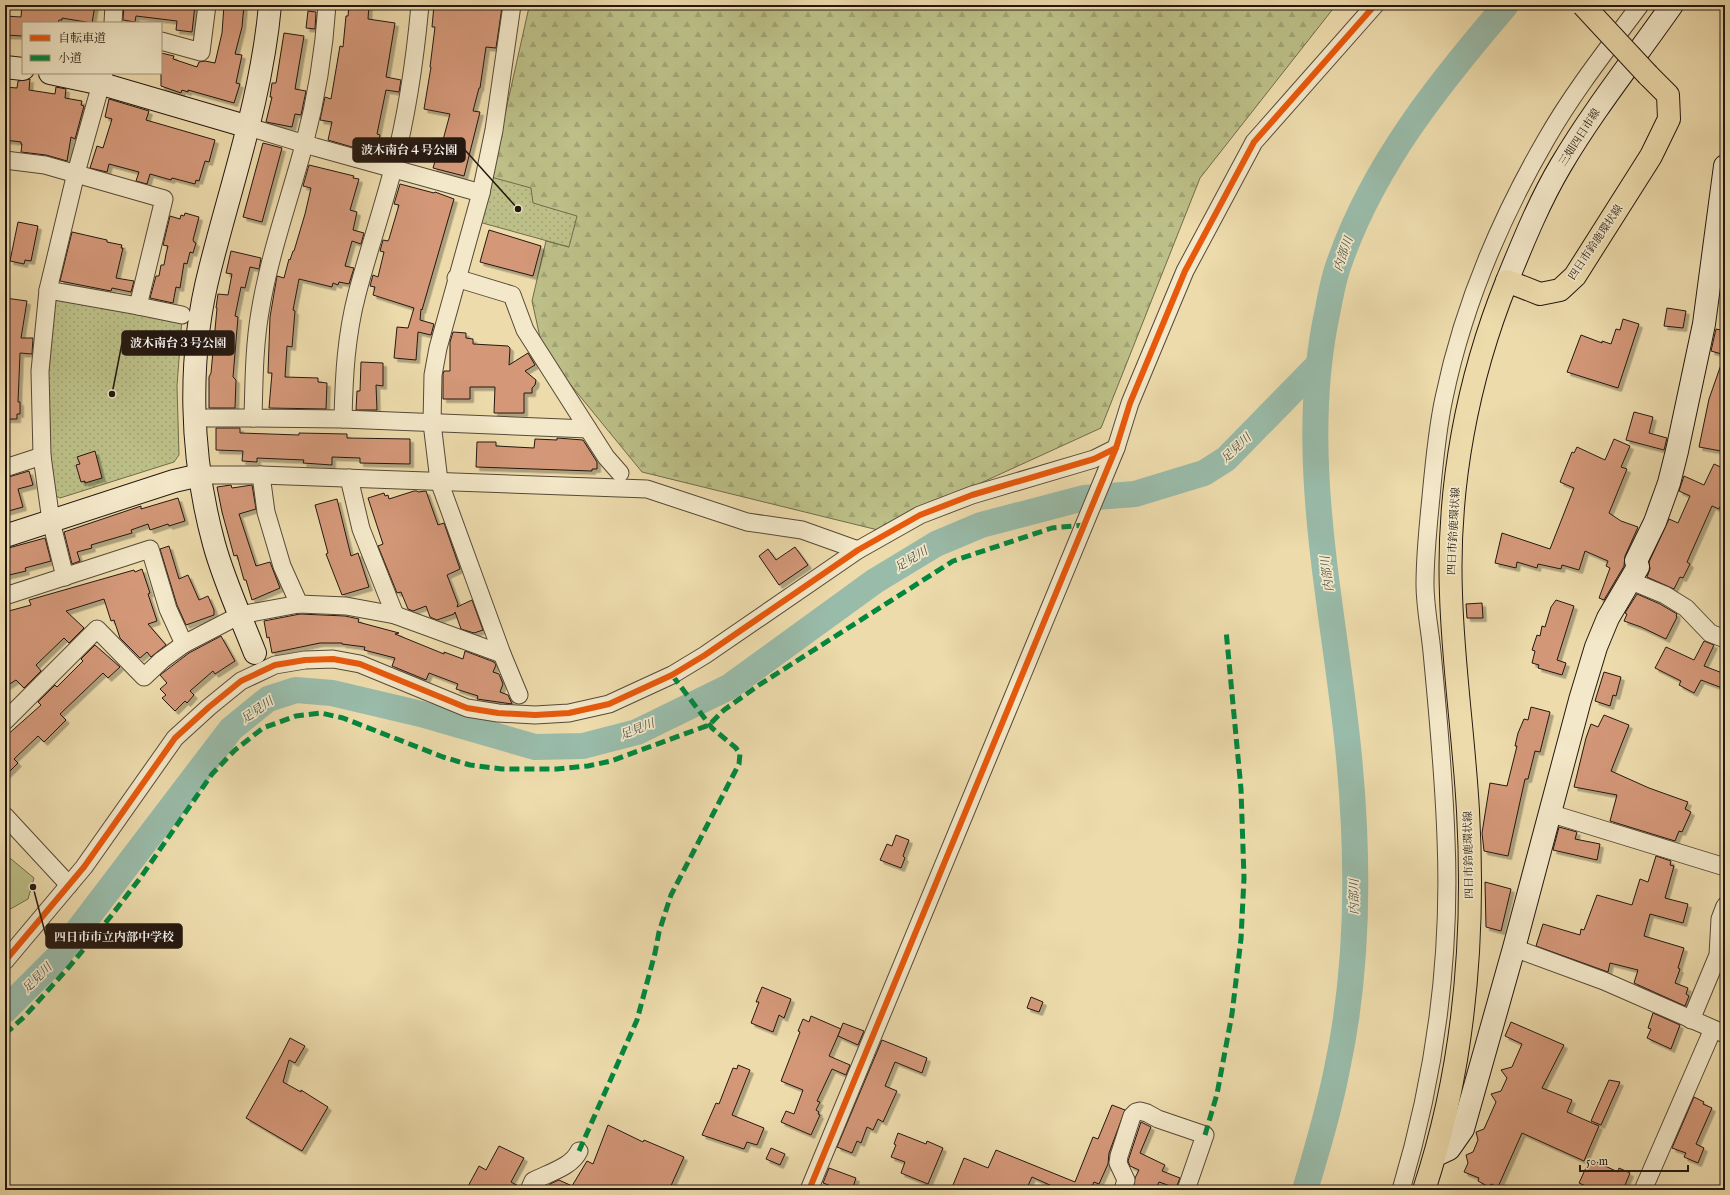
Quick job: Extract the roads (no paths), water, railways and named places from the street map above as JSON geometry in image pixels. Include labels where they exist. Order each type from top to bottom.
[{"type":"main road","name":"四日市鈴鹿環状線","points":[[1424,1190],[1436,1154],[1460,1036],[1470,932],[1468,811],[1451,593],[1451,528],[1457,467],[1468,409],[1479,363],[1507,282],[1540,294],[1560,290],[1574,276],[1651,156],[1669,119],[1668,95],[1583,5]]},
{"type":"street","points":[[113,22],[114,5]]},
{"type":"street","points":[[162,41],[201,52],[207,5]]},
{"type":"street","points":[[255,653],[223,574],[214,544],[202,492],[194,404],[196,350],[200,317],[210,269],[249,127],[267,40],[270,5]]},
{"type":"street","points":[[253,418],[254,360],[260,312],[270,268],[304,143],[317,81],[327,5]]},
{"type":"street","points":[[343,419],[344,368],[349,333],[357,294],[393,169],[410,91],[420,5]]},
{"type":"street","points":[[512,5],[494,130],[481,192],[456,278],[433,375],[432,423],[439,481],[502,654],[519,695]]},
{"type":"street","points":[[809,1190],[1114,453],[1130,403],[1185,272],[1254,142],[1351,34],[1375,5]]},
{"type":"street","points":[[1401,1190],[1414,1147],[1431,1073],[1446,949],[1446,840],[1432,650],[1425,586],[1430,508],[1443,399],[1461,329],[1484,264],[1510,208],[1548,136],[1587,77],[1640,5]]},
{"type":"street","name":"三畑四日市線","points":[[1507,282],[1526,232],[1561,165],[1613,86],[1672,5]]},
{"type":"street","points":[[5,67],[22,69]]},
{"type":"street","points":[[61,74],[103,78],[249,127],[393,169],[481,192]]},
{"type":"street","points":[[65,577],[51,521],[42,456],[40,371],[48,290],[76,173],[103,78]]},
{"type":"street","points":[[5,160],[45,165],[164,199],[138,306]]},
{"type":"street","points":[[1436,1154],[1449,1149],[1463,1129],[1514,948],[1580,700],[1596,647],[1608,618],[1638,567],[1636,562],[1655,522],[1669,483],[1704,324],[1725,166]]},
{"type":"street","points":[[456,278],[512,295],[525,330],[606,457],[620,474]]},
{"type":"street","points":[[48,290],[182,315]]},
{"type":"street","points":[[207,418],[343,419],[588,429]]},
{"type":"street","points":[[5,961],[84,867],[175,738],[209,707],[241,681],[275,665],[304,660],[333,659],[360,664],[467,708],[498,713],[535,715],[569,713],[609,704],[672,675],[705,655],[858,550],[920,515],[972,495],[1114,453]]},
{"type":"street","points":[[5,468],[42,456]]},
{"type":"street","points":[[5,536],[174,481],[200,475],[261,475],[647,489],[747,522],[802,530],[858,550]]},
{"type":"street","points":[[261,475],[266,512],[282,566],[299,604]]},
{"type":"street","points":[[349,478],[361,529],[395,615]]},
{"type":"street","points":[[5,596],[150,549],[168,609],[184,644]]},
{"type":"street","points":[[1631,581],[1665,595],[1686,608],[1710,633],[1725,639]]},
{"type":"street","points":[[5,721],[97,629],[144,677],[162,660],[184,644],[240,615],[299,604],[346,606],[395,615],[502,654]]},
{"type":"street","points":[[1549,813],[1725,866]]},
{"type":"street","points":[[5,816],[69,885]]},
{"type":"street","points":[[1691,1020],[1718,955],[1720,919],[1725,906]]},
{"type":"street","points":[[1514,948],[1604,981],[1719,1032],[1643,1190]]},
{"type":"street","points":[[1122,1190],[1126,1180],[1118,1163],[1119,1156],[1132,1116],[1136,1112],[1140,1111],[1204,1135],[1186,1190]]},
{"type":"street","points":[[529,1190],[533,1181],[570,1163],[576,1157],[578,1151]]},
{"type":"waterway","name":"内部川","points":[[1305,1190],[1330,1100],[1344,1031],[1350,992],[1355,914],[1354,835],[1349,757],[1321,533],[1316,477],[1315,421],[1319,365],[1328,309],[1336,273],[1354,225],[1390,158],[1433,94],[1506,5]]},
{"type":"waterway","name":"足見川","points":[[5,1010],[56,959],[231,729],[268,699],[296,690],[332,693],[421,714],[535,747],[583,746],[637,732],[729,687],[875,581],[936,544],[981,525],[1084,498],[1135,494],[1204,473],[1226,459],[1318,365]]},
{"type":"place","name":"波木南台４号公園","points":[[518,209]]},
{"type":"place","name":"波木南台３号公園","points":[[112,394]]},
{"type":"place","name":"四日市市立内部中学校","points":[[33,887]]}]
